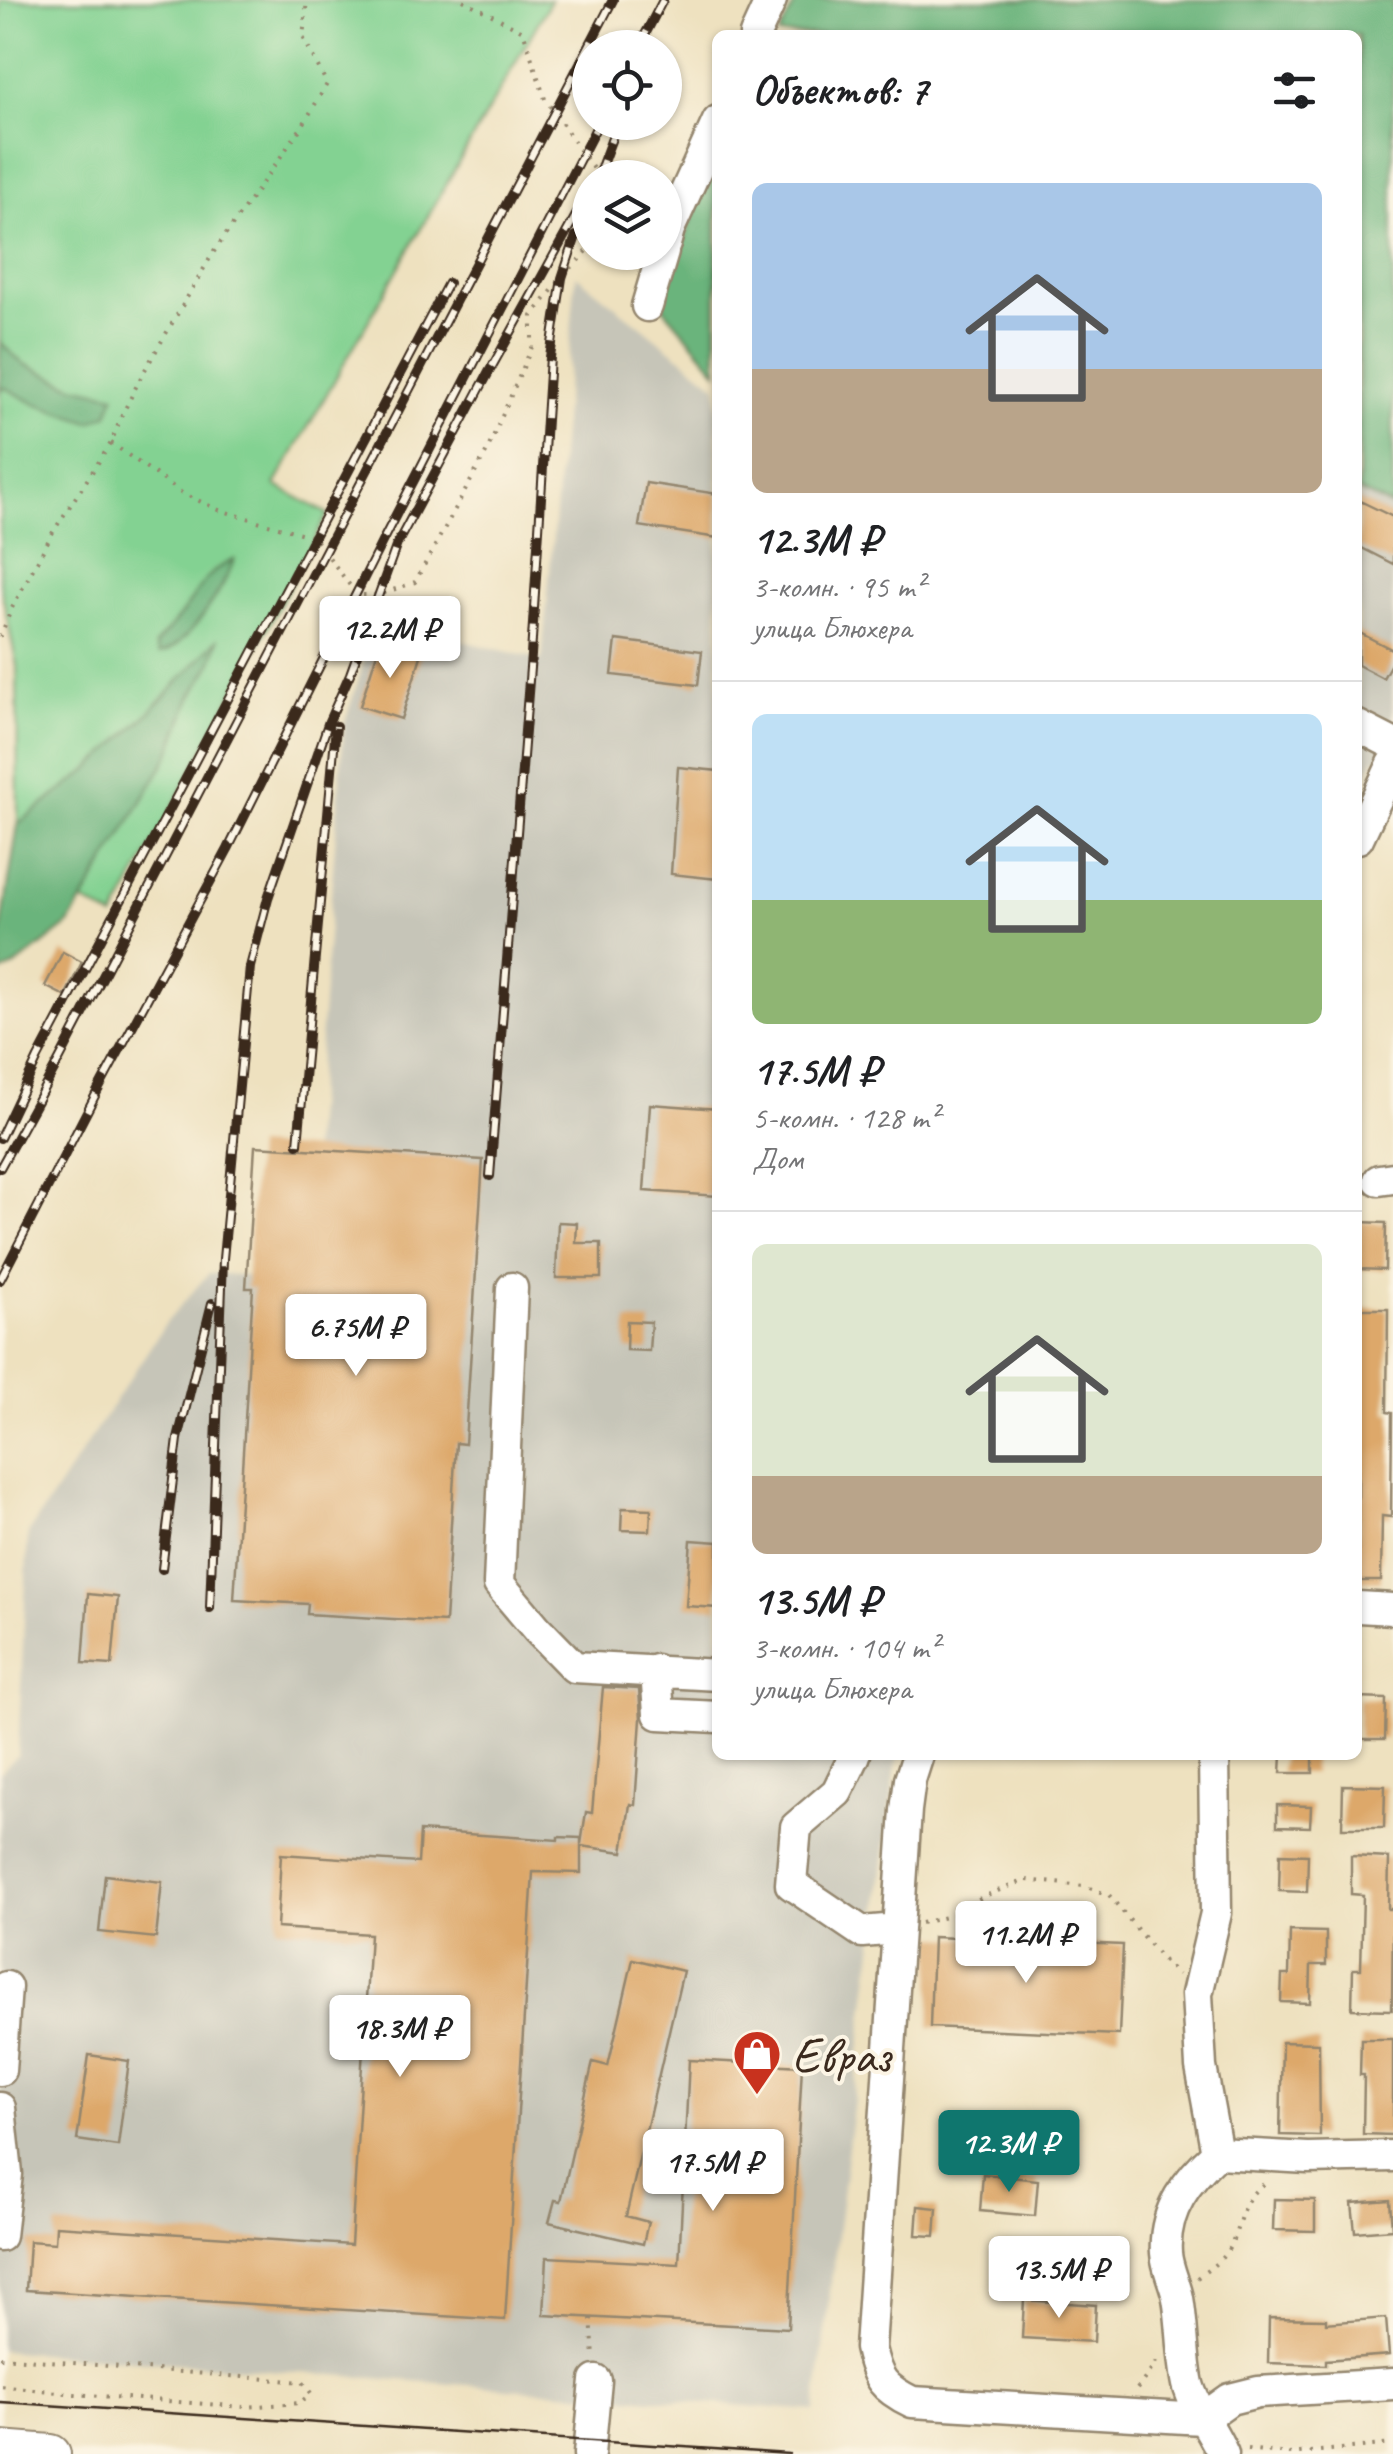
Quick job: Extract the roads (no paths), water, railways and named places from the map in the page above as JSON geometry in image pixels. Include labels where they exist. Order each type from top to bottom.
[{"type":"main road","points":[[0,2450],[51,2454]]},
{"type":"street","points":[[757,30],[770,0]]},
{"type":"street","points":[[682,200],[712,134]]},
{"type":"street","points":[[647,306],[657,270]]},
{"type":"street","points":[[1362,728],[1393,744]]},
{"type":"street","points":[[1362,830],[1393,764]]},
{"type":"street","points":[[512,1288],[499,1584],[574,1666],[712,1675]]},
{"type":"street","points":[[1362,1608],[1393,1609]]},
{"type":"street","points":[[656,1670],[659,1714],[712,1717]]},
{"type":"street","points":[[853,1760],[838,1792],[796,1826],[792,1884],[862,1932],[897,1929]]},
{"type":"street","points":[[917,1760],[908,1795],[897,1929],[870,2348],[875,2372],[890,2391],[912,2402],[1202,2419],[1230,2399],[1258,2392],[1393,2384]]},
{"type":"street","points":[[1214,1760],[1216,1912],[1197,1994],[1201,2067],[1217,2152]]},
{"type":"street","points":[[0,2070],[6,1986]]},
{"type":"street","points":[[0,2108],[7,2174],[0,2236]]},
{"type":"street","points":[[1222,2453],[1188,2385],[1178,2296],[1166,2257],[1166,2236],[1176,2202],[1193,2174],[1217,2152],[1308,2158],[1393,2156]]},
{"type":"street","points":[[589,2454],[596,2381]]},
{"type":"tram line","points":[[0,2402],[789,2454]]},
{"type":"railway","points":[[0,1168],[613,0]]},
{"type":"railway","points":[[647,30],[663,0]]},
{"type":"railway","points":[[0,1280],[228,849],[590,140]]},
{"type":"railway","points":[[604,160],[611,140]]},
{"type":"railway","points":[[210,1608],[223,1259],[250,967],[268,898],[329,721],[397,544],[572,222]]},
{"type":"railway","points":[[490,1176],[550,357],[562,278],[572,248]]},
{"type":"railway","points":[[0,1138],[38,1058],[448,283]]},
{"type":"railway","points":[[298,1144],[336,726]]},
{"type":"railway","points":[[162,1569],[178,1439],[212,1303]]},
{"type":"place","name":"Евраз","points":[[757,2096]]}]
